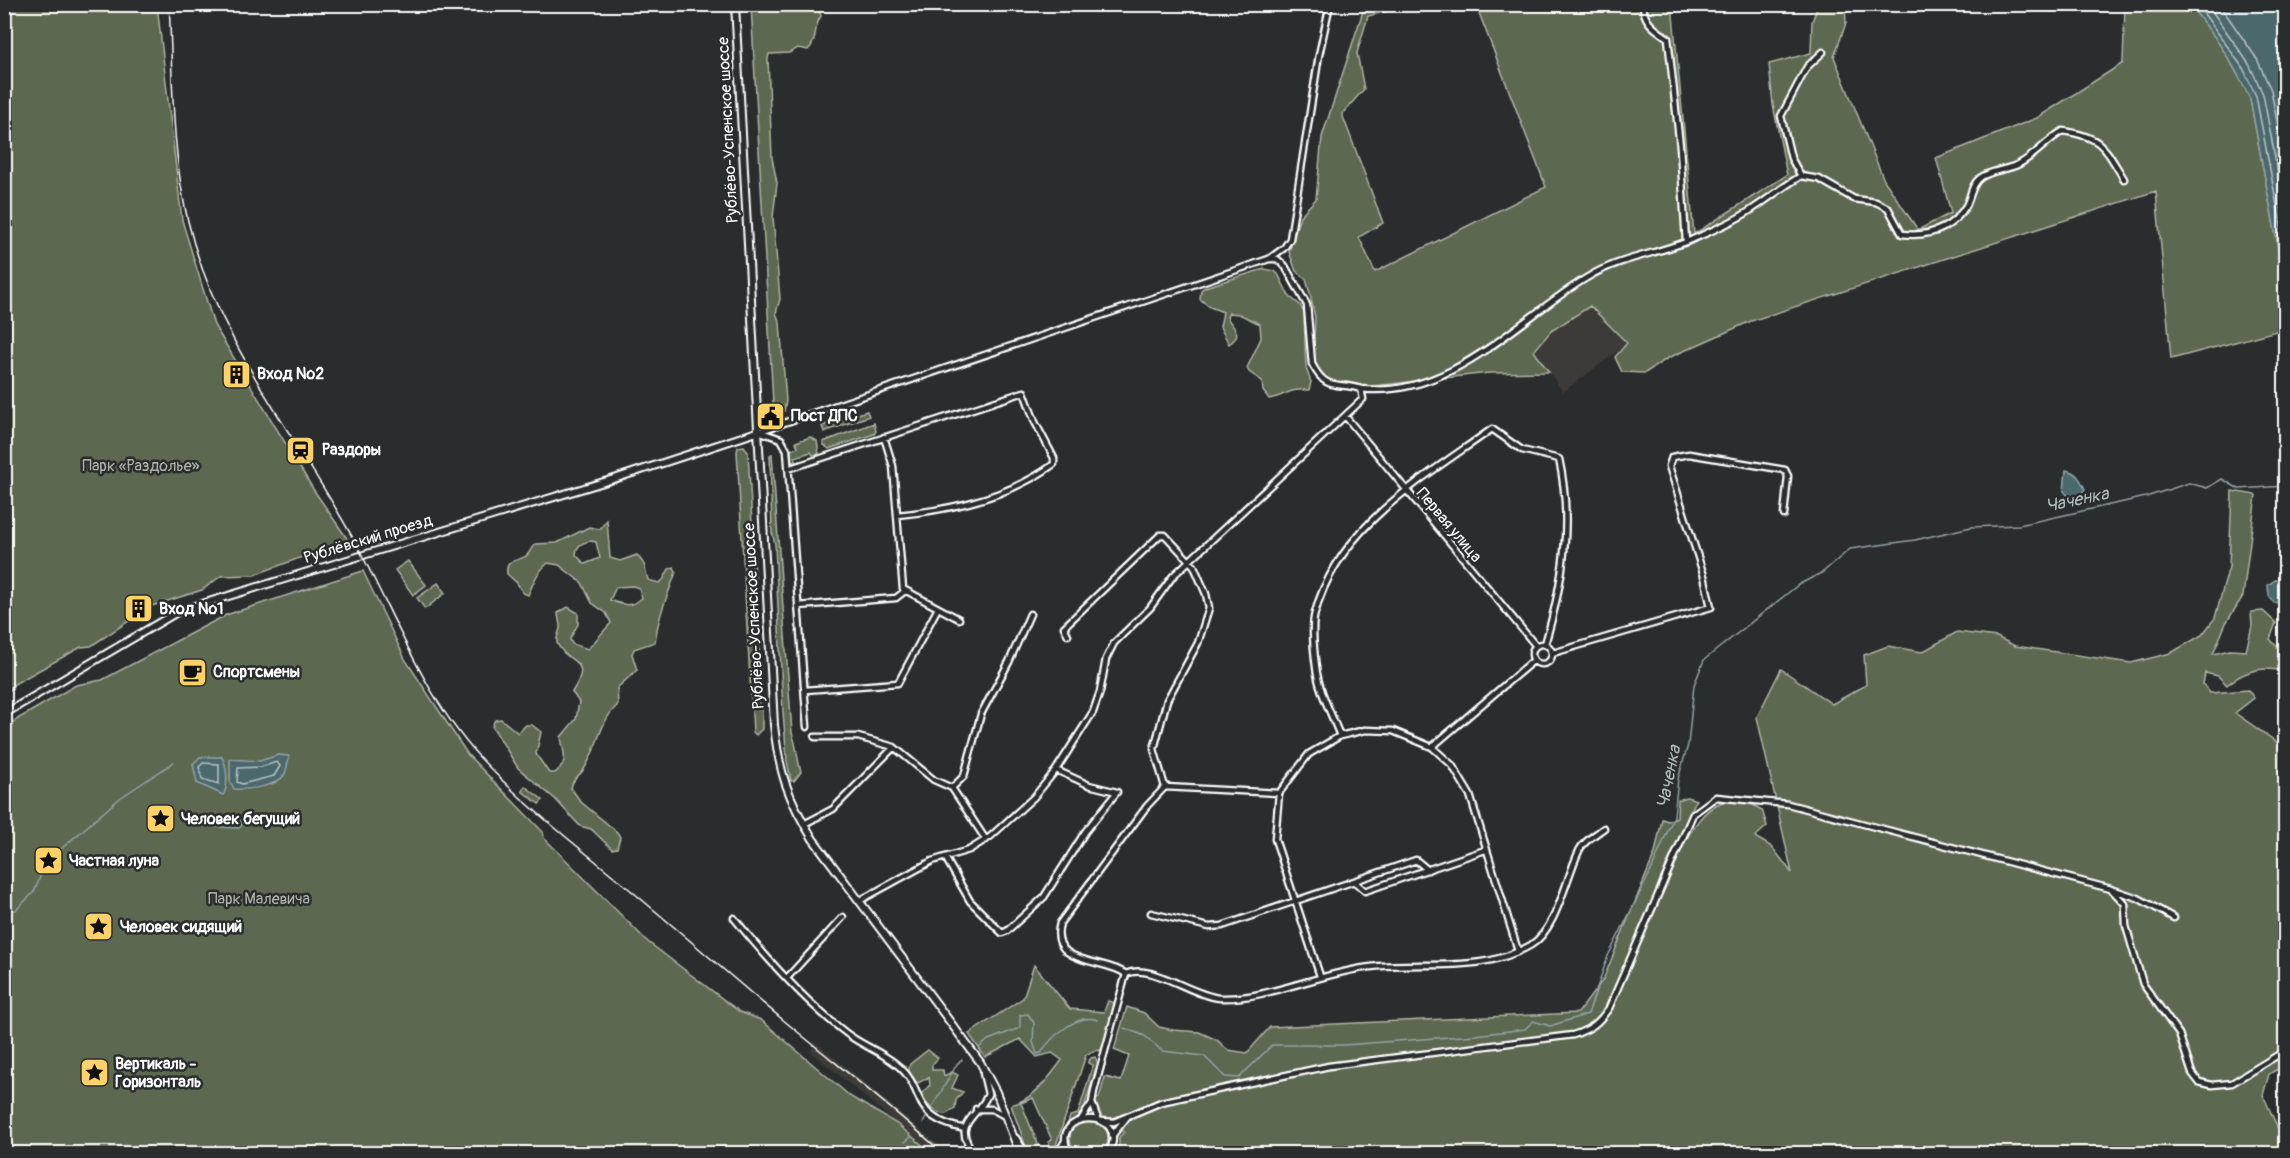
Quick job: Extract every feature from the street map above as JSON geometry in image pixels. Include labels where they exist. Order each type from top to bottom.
[{"type":"main road","name":"Рублёво-Успенское шоссе","points":[[735,4],[776,742],[785,789],[804,824],[980,1062],[996,1092],[1020,1154]]},
{"type":"main road","name":"Рублёвский проезд","points":[[4,714],[179,611],[606,481],[758,432]]},
{"type":"street","points":[[1269,259],[1290,239],[1319,55],[1330,4]]},
{"type":"street","points":[[1644,4],[1643,12],[1650,25],[1668,38],[1680,147],[1686,242]]},
{"type":"street","points":[[1801,176],[1791,158],[1781,116],[1807,68],[1823,52]]},
{"type":"street","points":[[758,432],[1269,259],[1277,259],[1285,266],[1307,305],[1312,364],[1315,372],[1333,386],[1361,389],[1396,388],[1432,380],[1499,341],[1588,277],[1608,267],[1686,242],[1746,213],[1801,176],[1819,179],[1854,199],[1888,208],[1902,234],[1923,237],[1942,229],[1954,219],[1966,206],[1973,186],[1980,177],[2019,164],[2063,130],[2092,137],[2102,145],[2124,179]]},
{"type":"street","points":[[859,901],[932,861],[964,853],[986,840],[1034,797],[1056,770],[1095,706],[1106,659],[1114,644],[1150,608],[1169,581],[1190,560],[1346,417],[1363,399],[1361,389]]},
{"type":"street","points":[[788,469],[1024,392],[1054,461],[1051,466],[1008,489],[942,511],[897,515]]},
{"type":"street","name":"Первая улица","points":[[1346,417],[1405,492],[1536,646]]},
{"type":"street","points":[[1340,736],[1316,669],[1314,615],[1323,590],[1350,545],[1377,514],[1492,429],[1522,450],[1559,459],[1566,543],[1558,601],[1545,644]]},
{"type":"street","points":[[758,432],[781,439],[787,450],[807,727]]},
{"type":"street","points":[[884,437],[893,466],[902,585],[905,591],[959,619]]},
{"type":"street","points":[[1553,653],[1711,608],[1704,576],[1669,466],[1672,456],[1689,454],[1785,470],[1788,476],[1784,515]]},
{"type":"street","points":[[1068,635],[1064,627],[1160,535],[1165,535],[1190,560],[1206,594],[1209,608],[1198,643],[1167,700],[1154,749],[1165,787]]},
{"type":"street","points":[[798,606],[896,598],[905,591]]},
{"type":"street","points":[[805,690],[898,683],[938,608]]},
{"type":"street","points":[[952,788],[964,776],[981,714],[1009,662],[1030,614]]},
{"type":"street","points":[[1534,660],[1532,653],[1536,646],[1545,644]]},
{"type":"street","points":[[1545,644],[1553,653]]},
{"type":"street","points":[[1534,660],[1544,664],[1551,660],[1553,653]]},
{"type":"street","points":[[1432,747],[1534,660]]},
{"type":"street","points":[[1320,976],[1275,839],[1279,792],[1310,754],[1340,736],[1365,730],[1393,731],[1432,747],[1452,765],[1470,795],[1485,850],[1518,951]]},
{"type":"street","points":[[815,737],[822,735],[858,737],[894,747],[934,780],[952,788],[986,840]]},
{"type":"street","points":[[804,824],[833,809],[894,747]]},
{"type":"street","points":[[945,857],[970,900],[1002,933],[1008,931],[1044,897],[1085,832],[1117,792],[1089,785],[1056,770]]},
{"type":"street","points":[[1126,974],[1118,968],[1073,956],[1061,945],[1058,933],[1060,923],[1147,806],[1165,787],[1279,792]]},
{"type":"street","points":[[1080,1119],[1114,1122],[1161,1102],[1329,1066],[1573,1035],[1589,1030],[1598,1024],[1609,1008],[1694,814],[1716,796],[1788,804],[2111,889],[2139,897],[2174,918]]},
{"type":"street","points":[[1057,1154],[1073,1124],[1080,1119],[1092,1103],[1098,1073],[1126,974],[1135,969],[1154,974],[1188,990],[1219,998],[1247,996],[1320,976],[1371,967],[1471,964],[1507,958],[1533,944],[1555,915],[1581,847],[1604,828]]},
{"type":"street","points":[[1355,882],[1365,891],[1485,850]]},
{"type":"street","points":[[1151,913],[1209,927],[1295,902],[1416,860],[1428,870]]},
{"type":"street","points":[[2111,889],[2125,904],[2126,926],[2143,984],[2179,1034],[2192,1073],[2199,1082],[2212,1085],[2232,1083],[2278,1055],[2286,1057]]},
{"type":"street","points":[[787,978],[843,917]]},
{"type":"street","points":[[734,918],[824,1016],[849,1035],[897,1064],[906,1076],[921,1107],[944,1124],[965,1130]]},
{"type":"street","points":[[975,1154],[966,1138],[965,1130],[968,1118],[988,1094],[980,1062]]},
{"type":"street","points":[[1092,1103],[1100,1120],[1112,1136],[1114,1154]]},
{"type":"street","points":[[976,1109],[992,1109],[1007,1118]]},
{"type":"street","points":[[1112,1136],[1129,1115]]},
{"type":"street","points":[[1012,1133],[1026,1154]]},
{"type":"street","points":[[1066,1136],[1070,1154]]},
{"type":"street","points":[[1108,1154],[1112,1145]]},
{"type":"shaded area","points":[[1590,306],[1627,344],[1563,392],[1534,351],[1551,331]]},
{"type":"shaded area","points":[[817,1043],[948,1153],[932,1153],[810,1051]]},
{"type":"green space","name":"Парк «Раздолье»","points":[[5,4],[157,5],[182,220],[214,325],[313,489],[348,540],[254,575],[221,576],[202,590],[136,611],[129,621],[91,646],[81,647],[14,684],[5,697]]},
{"type":"green space","points":[[1651,4],[1653,8],[1672,5],[1694,234],[1787,175],[1773,105],[1769,64],[1811,53],[1812,22],[1818,5],[1845,5],[1846,23],[1834,57],[1884,180],[1918,230],[1951,213],[1936,158],[2037,118],[2123,63],[2125,5],[2189,5],[2223,49],[2250,99],[2285,284],[2284,329],[2171,359],[2156,191],[1751,321],[1668,358],[1645,373],[1622,372],[1615,357],[1627,343],[1590,306],[1551,331],[1534,351],[1549,372],[1489,373],[1364,387],[1333,381],[1323,376],[1313,358],[1315,317],[1306,279],[1296,271],[1289,252],[1300,216],[1316,199],[1322,137],[1365,5],[1411,5],[1368,16],[1357,53],[1364,89],[1342,114],[1383,223],[1359,237],[1375,272],[1546,187],[1476,5]]},
{"type":"green space","points":[[751,5],[818,5],[821,16],[813,42],[808,50],[798,48],[789,53],[769,54],[768,59],[772,158],[777,183],[773,217],[780,299],[776,313],[780,323],[786,401],[784,411],[778,412],[773,403]]},
{"type":"green space","points":[[1264,269],[1278,274],[1289,296],[1300,305],[1304,313],[1306,368],[1311,382],[1309,390],[1292,391],[1269,399],[1263,391],[1262,381],[1247,368],[1261,338],[1260,324],[1239,314],[1229,313],[1227,317],[1237,334],[1229,344],[1220,327],[1223,312],[1210,307],[1200,299],[1201,290],[1205,287]]},
{"type":"green space","points":[[867,411],[869,416],[824,432],[822,426]]},
{"type":"green space","points":[[874,423],[876,431],[874,434],[829,449],[824,445],[823,442]]},
{"type":"green space","points":[[810,437],[817,441],[819,454],[813,455],[811,452],[795,457],[796,461],[790,463],[791,450],[798,447],[796,442]]},
{"type":"green space","points":[[744,446],[748,452],[761,687],[758,701],[762,706],[762,729],[756,735],[753,732],[737,452],[738,447]]},
{"type":"green space","points":[[772,454],[792,733],[801,772],[794,781],[791,781],[787,761],[783,712],[775,544],[772,532],[770,455]]},
{"type":"green space","points":[[2232,491],[2256,495],[2243,596],[2226,623],[2213,654],[2230,650],[2246,651],[2252,626],[2251,612],[2263,611],[2276,623],[2270,639],[2278,648],[2285,649],[2285,672],[2262,669],[2240,676],[2227,685],[2218,676],[2205,673],[2203,684],[2210,693],[2248,690],[2254,698],[2235,713],[2285,748],[2285,1065],[2269,1074],[2263,1095],[2285,1144],[2285,1153],[1119,1154],[1119,1137],[1124,1132],[1114,1120],[1099,1118],[1095,1100],[1099,1098],[1105,1077],[1121,1081],[1129,1056],[1114,1050],[1127,1007],[1144,1013],[1159,1027],[1199,1032],[1217,1040],[1228,1050],[1247,1053],[1270,1027],[1578,1013],[1603,980],[1655,853],[1662,819],[1668,821],[1677,817],[1678,800],[1687,797],[1696,800],[1659,882],[1667,885],[1689,834],[1700,819],[1712,807],[1726,801],[1743,801],[1762,810],[1767,826],[1755,837],[1772,847],[1792,873],[1757,717],[1781,669],[1832,704],[1866,685],[1864,655],[1888,646],[1922,652],[1957,632],[1997,637],[2015,646],[2131,663],[2171,653],[2202,635],[2215,618],[2229,567]]},
{"type":"green space","points":[[607,520],[610,558],[620,561],[637,555],[644,564],[648,580],[659,583],[669,569],[674,567],[676,572],[661,615],[655,642],[634,649],[632,654],[637,670],[617,688],[618,705],[607,719],[589,761],[571,788],[581,802],[617,832],[620,837],[617,848],[612,849],[591,829],[580,826],[555,799],[518,768],[492,726],[495,720],[501,719],[518,733],[526,725],[532,725],[541,732],[536,754],[549,773],[555,773],[563,765],[561,737],[576,719],[579,702],[572,692],[581,673],[577,664],[563,652],[557,643],[560,627],[558,613],[568,607],[578,613],[578,624],[570,639],[572,644],[588,649],[611,623],[606,613],[592,603],[582,583],[559,565],[548,563],[536,578],[528,595],[523,593],[517,583],[507,574],[507,569],[512,561],[528,555],[535,544],[557,543],[589,527],[600,529]],"holes":[[[590,541],[596,542],[600,558],[585,564],[576,552],[580,545]],[[616,587],[639,588],[642,598],[638,601],[626,605],[610,600]]]},
{"type":"green space","points":[[408,561],[426,585],[413,595],[395,570]]},
{"type":"green space","name":"Парк Малевича","points":[[363,571],[405,659],[468,755],[543,832],[544,838],[648,942],[740,1012],[761,1020],[851,1097],[897,1124],[932,1153],[5,1153],[4,727],[76,685],[102,680],[226,615]]},
{"type":"green space","points":[[438,583],[445,593],[425,609],[417,598]]},
{"type":"green space","points":[[525,786],[543,800],[539,804],[522,791]]},
{"type":"green space","points":[[1034,965],[1070,1009],[1104,1012],[1108,1001],[1115,1003],[1102,1050],[1086,1055],[1054,1151],[1048,1142],[1052,1140],[1033,1098],[1021,1103],[1042,1154],[1032,1153],[1031,1149],[1026,1147],[1011,1105],[1033,1093],[1046,1081],[1062,1060],[1052,1053],[1037,1057],[1020,1039],[985,1057],[969,1034],[1023,998]]},
{"type":"green space","points":[[928,1050],[938,1058],[932,1065],[932,1070],[943,1070],[944,1076],[952,1072],[958,1075],[952,1088],[963,1092],[956,1100],[955,1108],[946,1114],[928,1105],[920,1095],[930,1085],[929,1077],[918,1083],[912,1078],[910,1072],[910,1064]]},
{"type":"green space","points":[[1095,1057],[1098,1063],[1082,1114],[1066,1130],[1070,1116],[1078,1114],[1093,1065],[1088,1063],[1091,1058]]},
{"type":"green space","points":[[1089,1119],[1102,1125],[1108,1138],[1102,1151],[1089,1157],[1076,1151],[1070,1138],[1076,1125]]},
{"type":"water","points":[[2189,5],[2285,5],[2285,284],[2250,99],[2223,49]]},
{"type":"water","points":[[2066,470],[2076,474],[2085,489],[2080,495],[2069,497],[2064,491]]},
{"type":"water","points":[[2275,580],[2285,581],[2285,601],[2274,603],[2269,596],[2268,585]]},
{"type":"water","points":[[278,755],[289,756],[286,771],[280,779],[261,787],[234,789],[230,781],[230,759],[260,761]]},
{"type":"water","points":[[200,757],[222,757],[227,776],[223,795],[197,783],[193,764]]},
{"type":"water","points":[[215,818],[241,821],[242,825],[239,828],[216,827],[211,820]]},
{"type":"water","points":[[51,854],[57,860],[58,867],[39,873],[37,866],[39,858]]},
{"type":"waterway","name":"Чаченка","points":[[1124,1028],[1145,1036],[1162,1051],[1204,1056],[1225,1077],[1239,1078],[1272,1045],[1344,1045],[1476,1035],[1525,1029],[1533,1021],[1550,1026],[1588,1014],[1608,956],[1651,871],[1674,816],[1678,779],[1688,745],[1694,685],[1704,660],[1798,585],[1823,572],[1850,549],[1915,540],[1971,527],[2019,525],[2146,497],[2189,483],[2207,488],[2222,479],[2239,489],[2286,486]]},
{"type":"waterway","points":[[61,849],[120,798],[174,762]]},
{"type":"waterway","points":[[4,911],[16,910],[34,892],[42,872]]},
{"type":"waterway","name":"Чаченка","points":[[980,1047],[988,1040],[1020,1028],[1020,1015],[1028,1014],[1034,1023],[1033,1042],[1037,1054],[1041,1053],[1058,1033],[1074,1023],[1090,1018],[1098,1020]]},
{"type":"waterway","name":"Чаченка","points":[[923,1123],[957,1064],[962,1060]]},
{"type":"waterway","name":"Чаченка","points":[[905,1142],[912,1136]]},
{"type":"waterway","name":"Чаченка","points":[[896,1154],[896,1147],[901,1145]]},
{"type":"railway","points":[[169,4],[178,168],[188,221],[201,267],[240,352],[338,512],[416,663],[447,716],[486,764],[535,811],[944,1154]]},
{"type":"place","name":"Вход №2","points":[[236,374]]},
{"type":"place","name":"Пост ДПС","points":[[770,416]]},
{"type":"place","name":"Раздоры","points":[[301,450]]},
{"type":"place","name":"Вход №1","points":[[138,609]]},
{"type":"place","name":"Спортсмены","points":[[192,672]]},
{"type":"place","name":"Человек бегущий","points":[[160,819]]},
{"type":"place","name":"Частная луна","points":[[48,861]]},
{"type":"place","name":"Человек сидящий","points":[[99,927]]},
{"type":"place","name":"Вертикаль - Горизонталь","points":[[94,1073]]}]
